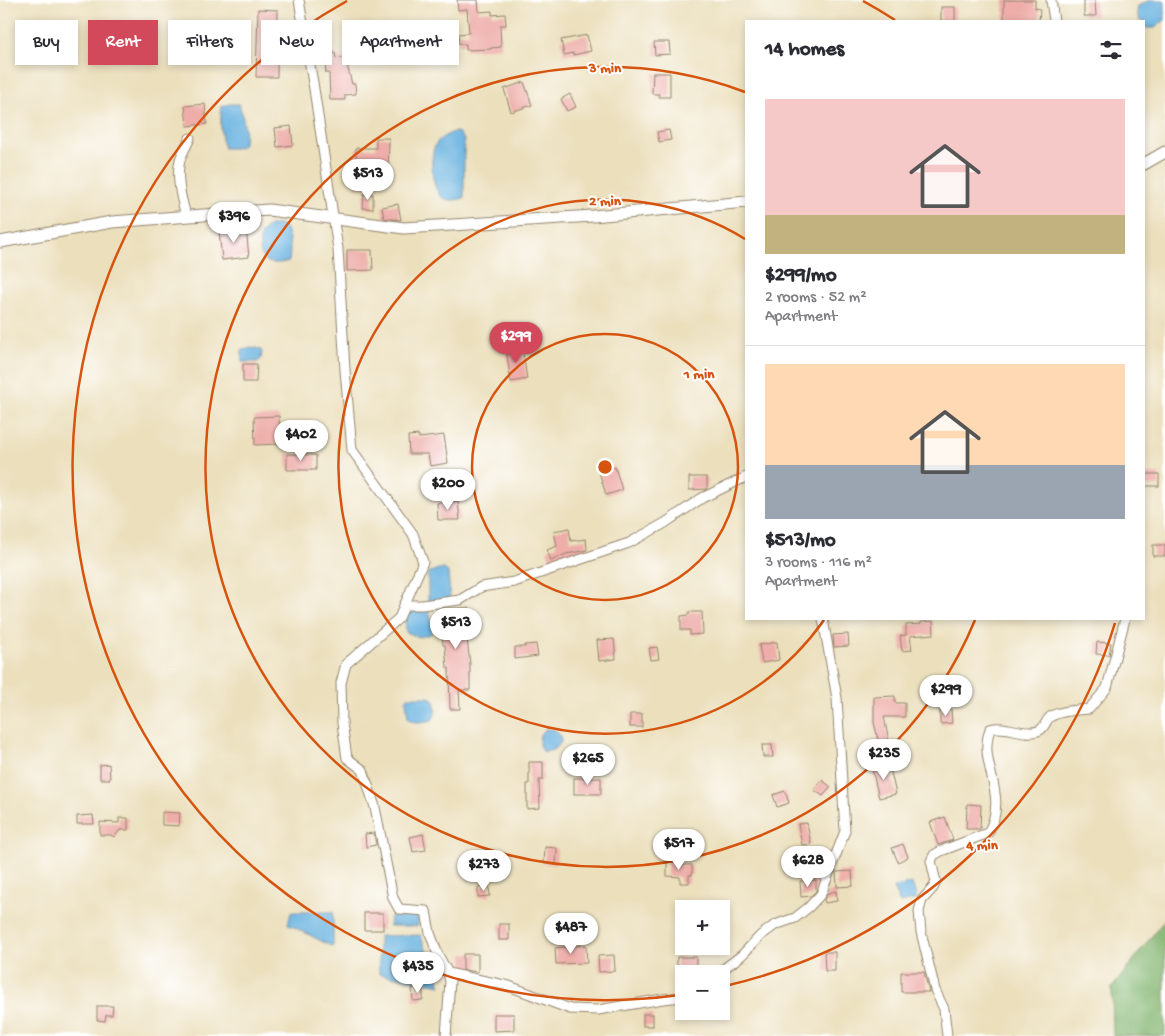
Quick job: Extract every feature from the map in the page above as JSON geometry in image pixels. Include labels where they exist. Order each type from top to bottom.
[{"type":"street","points":[[299,0],[338,250],[352,450],[413,534],[423,562],[399,618],[346,664],[341,683],[342,723],[347,758],[362,770],[375,807],[393,898],[399,909],[426,911],[430,934],[438,955],[448,973],[450,981],[446,1036]]},
{"type":"street","points":[[1051,0],[1054,20]]},
{"type":"street","points":[[186,215],[181,200],[179,169],[180,160],[190,138]]},
{"type":"street","points":[[1145,163],[1165,152]]},
{"type":"street","points":[[0,242],[112,222],[269,210],[404,228],[593,216],[745,202]]},
{"type":"street","points":[[404,605],[422,605],[460,600],[481,587],[514,582],[629,543],[665,523],[702,498],[745,477]]},
{"type":"street","points":[[729,965],[742,955],[760,936],[775,925],[795,918],[821,894],[845,831],[837,698],[823,620]]},
{"type":"street","points":[[947,1036],[944,1009],[935,990],[921,932],[919,911],[922,900],[936,882],[931,861],[934,855],[941,851],[988,833],[993,824],[996,812],[996,793],[986,748],[986,739],[990,729],[997,727],[1037,732],[1043,728],[1050,717],[1059,713],[1089,709],[1106,688],[1124,620]]},
{"type":"street","points":[[448,973],[509,986],[570,1009],[598,1010],[675,998]]},
{"type":"green space","points":[[1165,919],[1165,1036],[1113,1036],[1112,988]]},
{"type":"water","points":[[1150,0],[1164,0],[1165,20],[1155,28],[1146,28],[1145,20],[1140,20],[1137,12],[1138,6]]},
{"type":"water","points":[[239,104],[245,136],[243,145],[236,148],[224,148],[221,133],[221,111],[222,106]]},
{"type":"water","points":[[455,132],[459,133],[464,140],[464,198],[450,200],[440,196],[437,190],[434,183],[432,160],[437,142]]},
{"type":"water","points":[[283,225],[289,237],[289,261],[280,263],[268,262],[261,255],[261,233],[269,226]]},
{"type":"water","points":[[250,347],[260,349],[262,352],[261,359],[258,362],[242,362],[242,350]]},
{"type":"water","points":[[444,569],[448,572],[450,597],[448,600],[428,601],[428,573]]},
{"type":"water","points":[[429,611],[432,624],[431,634],[419,637],[406,632],[405,616],[407,612]]},
{"type":"water","points":[[408,697],[428,697],[433,699],[436,710],[432,720],[416,722],[410,720],[408,718],[406,700]]},
{"type":"water","points":[[546,729],[555,730],[560,735],[561,742],[553,750],[542,751],[539,745],[540,734]]},
{"type":"water","points":[[912,883],[917,899],[900,903],[893,888]]},
{"type":"water","points":[[291,912],[333,912],[333,947],[288,924]]},
{"type":"water","points":[[418,916],[418,926],[389,926],[390,917]]},
{"type":"water","points":[[420,935],[441,985],[379,974],[379,936]]},
{"type":"building","points":[[457,0],[478,0],[479,12],[492,11],[492,15],[505,14],[506,25],[500,25],[501,47],[466,50],[466,44],[459,44],[459,34],[469,33],[467,9],[458,10]]},
{"type":"building","points":[[1004,0],[1035,0],[1035,8],[1040,9],[1039,20],[1004,20]]},
{"type":"building","points":[[1084,0],[1095,0],[1096,16],[1084,16]]},
{"type":"building","points":[[941,7],[955,7],[955,20],[941,20]]},
{"type":"building","points":[[258,9],[278,10],[278,20],[261,20],[261,65],[277,65],[277,77],[256,77]]},
{"type":"building","points":[[587,35],[591,51],[564,55],[561,40]]},
{"type":"building","points":[[654,42],[669,42],[670,54],[655,55]]},
{"type":"building","points":[[335,53],[336,59],[342,58],[342,65],[347,65],[352,84],[355,84],[356,94],[345,95],[345,100],[330,100],[329,73],[326,73],[325,65],[332,65],[332,54]]},
{"type":"building","points":[[653,73],[670,73],[670,97],[659,97],[659,94],[652,94]]},
{"type":"building","points":[[524,82],[532,105],[511,112],[504,89]]},
{"type":"building","points":[[570,94],[576,107],[567,111],[561,99]]},
{"type":"building","points":[[205,104],[207,124],[187,126],[185,106]]},
{"type":"building","points":[[291,126],[293,145],[277,147],[275,128]]},
{"type":"building","points":[[669,130],[671,140],[659,142],[657,132]]},
{"type":"building","points":[[376,138],[389,138],[388,177],[367,177],[367,187],[356,187],[356,148],[376,148]]},
{"type":"building","points":[[364,194],[373,194],[373,209],[363,208]]},
{"type":"building","points":[[398,204],[401,220],[384,218],[382,207]]},
{"type":"building","points":[[246,228],[249,257],[222,260],[219,231]]},
{"type":"building","points":[[347,250],[372,250],[373,270],[347,271]]},
{"type":"building","points":[[522,346],[527,379],[511,382],[506,349]]},
{"type":"building","points":[[243,364],[257,364],[256,382],[243,382]]},
{"type":"building","points":[[279,416],[280,444],[255,445],[254,417]]},
{"type":"building","points":[[419,435],[419,438],[444,435],[448,463],[430,466],[428,454],[409,454],[408,436]]},
{"type":"building","points":[[287,454],[316,455],[316,470],[287,470]]},
{"type":"building","points":[[615,467],[622,490],[606,495],[599,472]]},
{"type":"building","points":[[1145,474],[1159,474],[1159,486],[1145,486]]},
{"type":"building","points":[[689,477],[707,477],[707,489],[689,490]]},
{"type":"building","points":[[458,501],[460,520],[438,520],[437,503]]},
{"type":"building","points":[[569,528],[571,541],[586,539],[587,550],[566,554],[551,561],[547,550],[557,546],[554,531]]},
{"type":"building","points":[[1153,545],[1165,545],[1165,556],[1153,556]]},
{"type":"building","points":[[470,608],[470,629],[466,630],[470,664],[470,690],[459,690],[460,709],[450,709],[449,668],[447,668],[442,630],[439,630],[438,609]]},
{"type":"building","points":[[689,612],[702,612],[703,634],[690,635],[690,630],[681,630],[681,616],[689,615]]},
{"type":"building","points":[[933,621],[934,634],[910,636],[912,650],[902,651],[900,636],[906,635],[906,625]]},
{"type":"building","points":[[848,634],[849,646],[834,647],[833,635]]},
{"type":"building","points":[[614,639],[616,659],[599,661],[597,640]]},
{"type":"building","points":[[777,642],[779,660],[762,663],[759,645]]},
{"type":"building","points":[[1097,642],[1111,643],[1109,655],[1096,654]]},
{"type":"building","points":[[536,644],[538,656],[515,659],[515,647]]},
{"type":"building","points":[[657,647],[659,659],[651,660],[649,648]]},
{"type":"building","points":[[895,696],[895,703],[905,703],[905,717],[884,717],[889,741],[879,744],[874,722],[874,697]]},
{"type":"building","points":[[951,709],[952,723],[940,724],[940,710]]},
{"type":"building","points":[[630,714],[642,714],[642,727],[630,727]]},
{"type":"building","points":[[762,745],[772,745],[773,757],[763,757]]},
{"type":"building","points":[[529,762],[543,762],[543,780],[539,780],[540,808],[527,809]]},
{"type":"building","points":[[109,764],[110,779],[100,779],[100,765]]},
{"type":"building","points":[[889,764],[896,794],[879,798],[872,769]]},
{"type":"building","points":[[574,778],[601,778],[601,794],[574,794]]},
{"type":"building","points":[[822,780],[831,787],[823,796],[814,790]]},
{"type":"building","points":[[785,791],[789,803],[777,807],[773,795]]},
{"type":"building","points":[[967,804],[981,805],[980,829],[966,829]]},
{"type":"building","points":[[162,812],[180,813],[179,826],[162,825]]},
{"type":"building","points":[[93,815],[94,824],[77,824],[77,816]]},
{"type":"building","points":[[945,817],[953,840],[938,845],[930,822]]},
{"type":"building","points":[[119,818],[128,818],[128,830],[120,830],[114,837],[111,835],[100,835],[100,822],[119,823]]},
{"type":"building","points":[[807,823],[811,844],[802,845],[798,824]]},
{"type":"building","points":[[374,833],[376,845],[366,847],[365,834]]},
{"type":"building","points":[[423,834],[426,850],[413,852],[410,837]]},
{"type":"building","points":[[903,844],[908,857],[898,862],[892,848]]},
{"type":"building","points":[[545,847],[557,848],[556,864],[544,863]]},
{"type":"building","points":[[667,861],[677,861],[677,865],[692,865],[692,875],[689,875],[689,883],[680,883],[680,877],[667,876]]},
{"type":"building","points":[[852,871],[853,886],[837,887],[836,872]]},
{"type":"building","points":[[816,880],[816,891],[811,896],[801,897],[800,881]]},
{"type":"building","points":[[489,886],[490,896],[478,897],[478,887]]},
{"type":"building","points":[[836,891],[837,901],[825,903],[824,899],[828,893]]},
{"type":"building","points":[[364,913],[383,913],[383,930],[364,930]]},
{"type":"building","points":[[499,924],[509,924],[509,940],[499,940]]},
{"type":"building","points":[[586,945],[587,963],[556,964],[555,948]]},
{"type":"building","points":[[824,952],[835,952],[835,971],[825,971]]},
{"type":"building","points":[[463,954],[478,954],[478,972],[463,970]]},
{"type":"building","points":[[614,955],[615,971],[599,972],[598,956]]},
{"type":"building","points":[[677,957],[696,957],[696,965],[677,965]]},
{"type":"building","points":[[901,972],[924,972],[929,992],[901,992]]},
{"type":"building","points":[[412,988],[423,988],[423,1000],[413,1001]]},
{"type":"building","points":[[97,1006],[113,1006],[112,1015],[106,1015],[105,1021],[97,1020]]},
{"type":"building","points":[[494,1014],[514,1014],[514,1030],[494,1031]]},
{"type":"building","points":[[643,1014],[653,1014],[653,1026],[643,1026]]}]
